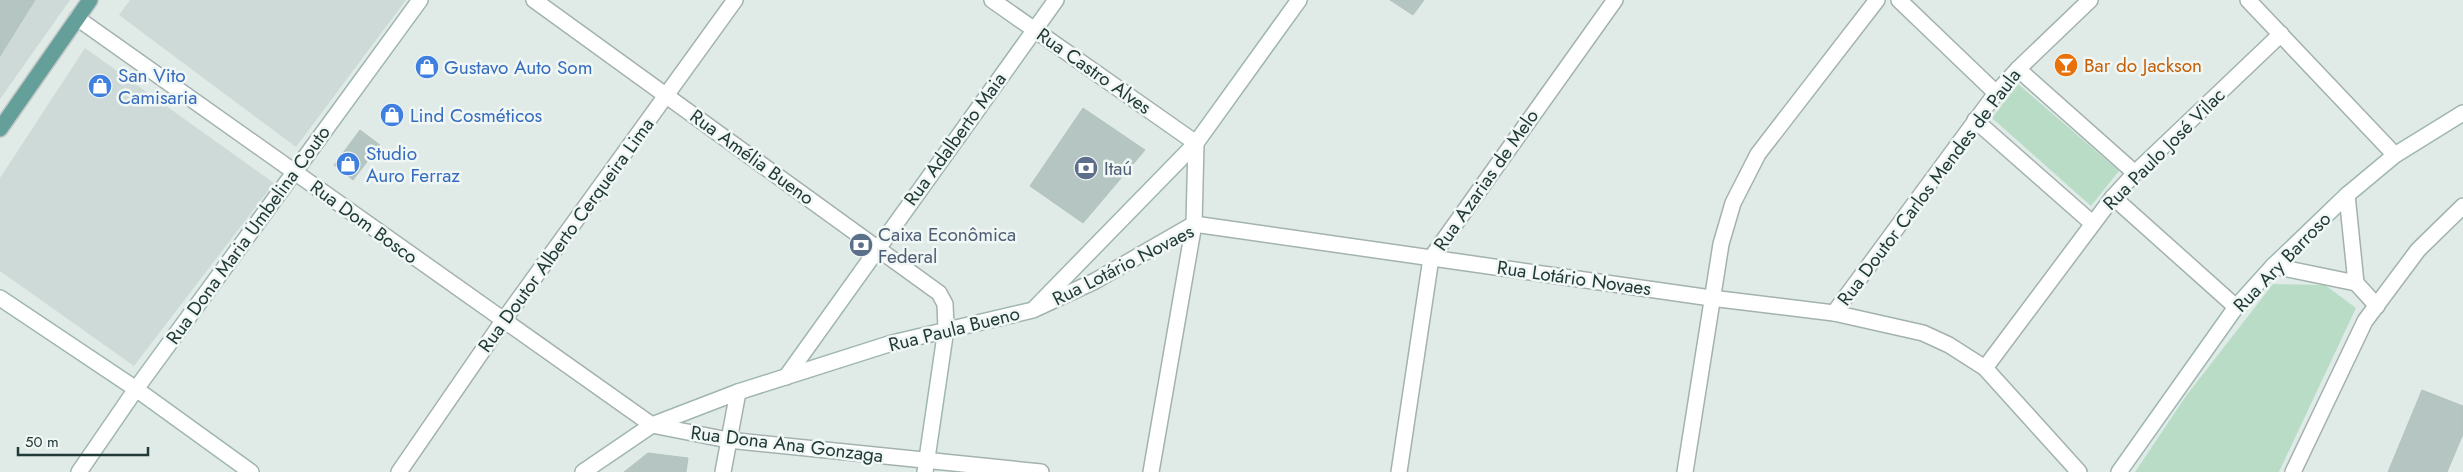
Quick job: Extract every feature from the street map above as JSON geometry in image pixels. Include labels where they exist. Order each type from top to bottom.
[{"type":"main road","points":[[0,129],[90,0]]},
{"type":"street","name":"Rua Dona Maria Umbelina Couto","points":[[79,472],[136,389],[420,0]]},
{"type":"street","name":"Rua Amélia Bueno","points":[[534,0],[877,247],[939,294],[945,304],[946,329],[926,466]]},
{"type":"street","name":"Rua Doutor Alberto Cerqueira Lima","points":[[399,472],[504,321],[735,0]]},
{"type":"street","name":"Rua Castro Alves","points":[[992,0],[1196,142]]},
{"type":"street","name":"Rua Adalberto Maia","points":[[786,377],[877,247],[1056,0]]},
{"type":"street","name":"Rua Paula Bueno","points":[[583,472],[652,425],[738,392],[892,343],[1033,310],[1196,142],[1299,0]]},
{"type":"street","name":"Rua Azarias de Melo","points":[[1398,472],[1431,258],[1615,0]]},
{"type":"street","points":[[1684,472],[1711,298],[1721,244],[1733,202],[1758,154],[1877,0]]},
{"type":"street","points":[[1899,0],[1996,93]]},
{"type":"street","name":"Rua Doutor Carlos Mendes de Paula","points":[[1834,313],[1996,93],[2018,68],[2090,0]]},
{"type":"street","points":[[2248,0],[2395,155]]},
{"type":"street","name":"Rua Dom Bosco","points":[[77,18],[652,425]]},
{"type":"street","name":"Rua Paulo José Vilac","points":[[1985,368],[2113,197],[2135,173],[2281,34]]},
{"type":"street","points":[[2018,68],[2135,173]]},
{"type":"street","name":"Rua Ary Barroso","points":[[2119,472],[2236,307],[2273,266],[2347,195],[2395,155],[2463,112]]},
{"type":"street","points":[[1975,120],[2092,223]]},
{"type":"street","points":[[1151,472],[1194,224],[1196,142]]},
{"type":"street","points":[[2347,195],[2356,283]]},
{"type":"street","points":[[2113,197],[2236,307]]},
{"type":"street","points":[[2293,472],[2365,321],[2418,250],[2463,206]]},
{"type":"street","name":"Rua Lotário Novaes","points":[[1033,310],[1095,281],[1194,224],[1711,298],[1834,313],[1923,333],[1949,345],[1985,368],[2079,472]]},
{"type":"street","points":[[2273,266],[2356,283],[2378,306]]},
{"type":"street","points":[[0,298],[136,389],[251,472]]},
{"type":"street","points":[[723,472],[738,392]]},
{"type":"street","name":"Rua Dona Ana Gonzaga","points":[[652,425],[728,440],[926,466],[1041,472]]},
{"type":"shaded area","points":[[0,0],[70,0],[0,99]]},
{"type":"shaded area","points":[[130,0],[406,0],[296,147],[119,15]]},
{"type":"shaded area","points":[[85,48],[274,183],[134,366],[0,271],[0,178]]},
{"type":"green space","points":[[2018,84],[2119,171],[2091,206],[1992,118]]},
{"type":"green space","points":[[2273,284],[2325,285],[2356,308],[2279,472],[2135,472],[2186,396]]},
{"type":"building","points":[[0,0],[35,0],[0,56]]},
{"type":"building","points":[[1390,0],[1424,0],[1413,15]]},
{"type":"building","name":"Itaú","points":[[1083,108],[1145,150],[1083,223],[1030,186]]},
{"type":"building","points":[[360,130],[380,145],[353,180],[334,165]]},
{"type":"building","points":[[2422,390],[2463,406],[2463,434],[2447,472],[2388,472]]},
{"type":"building","points":[[648,453],[688,458],[686,472],[624,472]]},
{"type":"place","name":"Bar do Jackson","points":[[2066,65]]},
{"type":"place","name":"Gustavo Auto Som","points":[[427,67]]},
{"type":"place","name":"San Vito Camisaria","points":[[100,86]]},
{"type":"place","name":"Lind Cosméticos","points":[[392,115]]},
{"type":"place","name":"Studio Auro Ferraz","points":[[348,164]]},
{"type":"place","name":"Itaú","points":[[1086,168]]},
{"type":"place","name":"Caixa Econômica Federal","points":[[861,245]]}]
